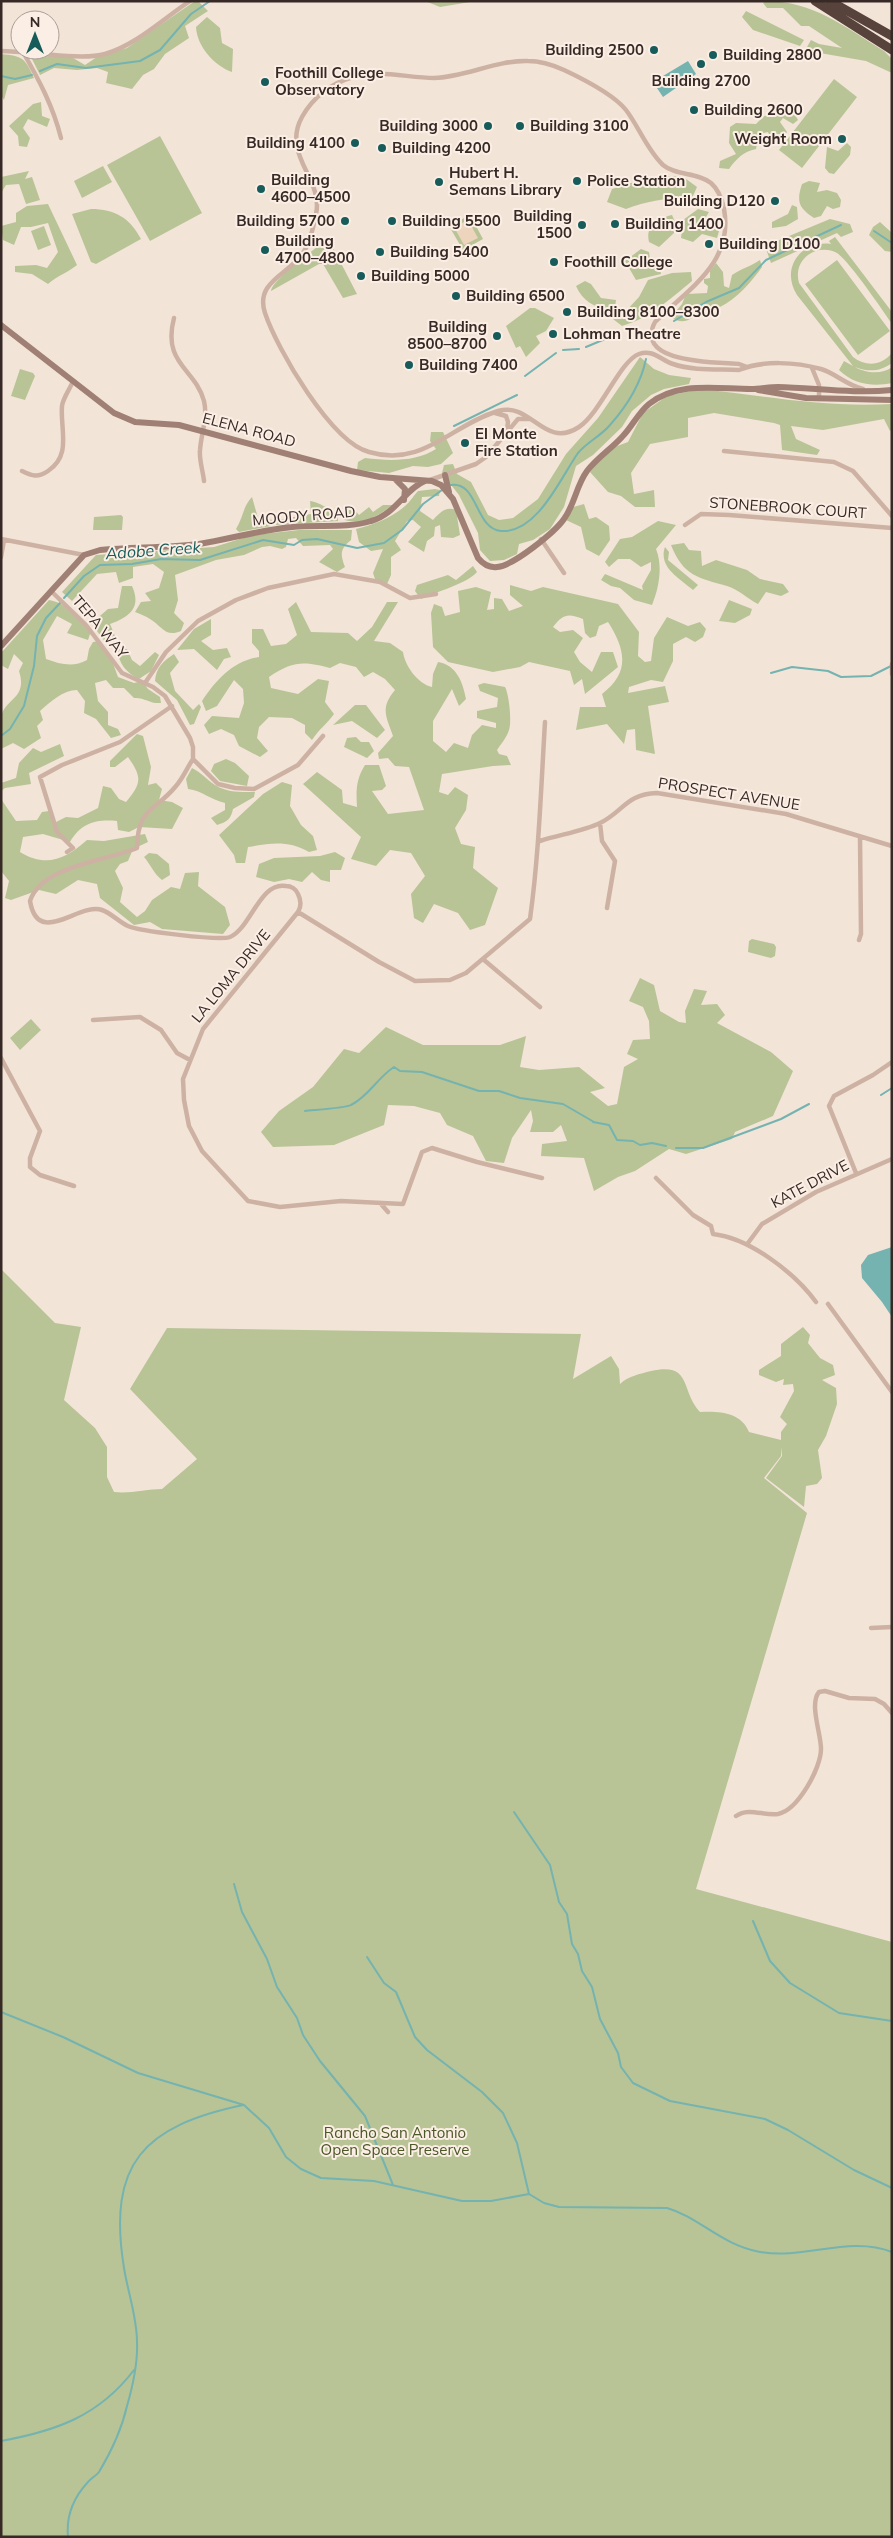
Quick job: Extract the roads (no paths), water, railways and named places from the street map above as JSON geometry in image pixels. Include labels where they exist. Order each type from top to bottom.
[{"type":"highway","points":[[816,1],[892,50]]},
{"type":"highway","points":[[830,1],[892,36]]},
{"type":"street","points":[[60,53],[103,55],[130,43],[190,1]]},
{"type":"street","points":[[27,60],[47,95],[55,114],[61,138]]},
{"type":"street","points":[[747,366],[739,370],[686,367],[672,364],[653,353],[644,352],[630,360],[596,410],[577,428],[558,432],[543,428],[515,409],[494,412],[415,454],[401,456],[368,452],[356,446],[314,405],[266,318],[262,304],[265,289],[301,255],[308,241],[318,208],[317,193],[302,165],[298,153],[296,135],[299,124],[314,100],[330,88],[345,80],[368,74],[446,77],[508,63],[533,61],[563,69],[618,102],[625,109],[661,163],[670,169],[706,180],[716,188],[723,204],[725,238],[720,252],[699,281],[655,322],[652,331],[654,340],[661,349],[677,358],[747,366],[799,363],[812,368],[822,369],[857,388],[884,391]]},
{"type":"street","points":[[174,318],[172,331],[174,350],[178,362],[200,391],[204,402],[204,431],[200,451],[204,481]]},
{"type":"street","name":"ELENA ROAD","points":[[1,325],[126,419],[178,425],[204,431],[351,471],[426,481],[476,464],[486,457],[519,418],[531,420]]},
{"type":"street","points":[[812,368],[820,389],[819,399]]},
{"type":"street","points":[[22,471],[32,476],[37,476],[46,472],[60,460],[64,442],[62,404],[73,381]]},
{"type":"street","points":[[445,475],[450,493],[462,518],[475,554],[485,565],[495,568],[504,566],[541,539],[564,519],[581,481],[591,466],[622,438],[642,410],[653,401],[670,394],[700,387],[892,390]]},
{"type":"street","points":[[752,389],[774,394],[819,399],[892,400]]},
{"type":"street","points":[[494,412],[502,414],[507,419],[508,426],[504,434]]},
{"type":"street","points":[[724,451],[834,462],[853,471],[892,516]]},
{"type":"street","points":[[394,478],[405,489],[403,501]]},
{"type":"street","points":[[426,481],[441,485],[450,493]]},
{"type":"street","name":"MOODY ROAD","points":[[84,555],[100,550],[198,544],[278,528],[307,525],[353,525],[372,521],[386,514],[403,501],[416,486],[426,481]]},
{"type":"street","name":"STONEBROOK COURT","points":[[685,525],[701,514],[892,528]]},
{"type":"street","points":[[1,557],[3,539],[84,555]]},
{"type":"street","points":[[541,539],[564,573]]},
{"type":"street","points":[[1,646],[84,555]]},
{"type":"street","points":[[145,683],[168,650],[198,621],[236,600],[268,588],[311,577],[334,574],[380,582],[410,598],[436,594]]},
{"type":"street","name":"TEPA WAY","points":[[51,591],[86,625],[122,673],[145,683],[165,696],[190,738],[193,748],[193,759]]},
{"type":"street","points":[[892,664],[892,674]]},
{"type":"street","points":[[67,852],[73,848],[57,832],[40,776],[62,765],[120,742],[172,706]]},
{"type":"street","points":[[323,736],[298,765],[254,789],[235,788],[218,784],[193,759],[175,787],[160,802],[148,809],[137,830],[137,848],[118,856],[60,872],[43,881],[30,901],[33,914],[43,921],[60,922],[89,909],[101,910],[129,927],[213,938],[229,937],[239,930],[270,889],[281,885],[291,886],[298,893],[301,906],[298,912],[379,962],[415,980],[450,980],[466,973],[484,960],[530,919],[540,841],[540,796],[545,722]]},
{"type":"street","name":"PROSPECT AVENUE","points":[[540,841],[600,823],[631,799],[643,794],[657,794],[786,814],[892,846]]},
{"type":"street","points":[[600,823],[602,841],[615,862],[607,908]]},
{"type":"street","points":[[859,940],[861,934],[860,837]]},
{"type":"street","name":"LA LOMA DRIVE","points":[[298,912],[203,1029],[185,1072],[182,1088],[190,1126],[202,1151],[248,1201],[280,1207],[341,1201],[403,1204],[422,1152],[426,1148],[440,1149],[477,1162],[542,1178]]},
{"type":"street","points":[[484,960],[540,1007]]},
{"type":"street","points":[[93,1020],[140,1017],[160,1030],[178,1053],[190,1060]]},
{"type":"street","points":[[1,1058],[40,1131],[30,1158],[30,1166],[40,1176],[74,1186]]},
{"type":"street","points":[[856,1173],[832,1118],[829,1106],[834,1096],[873,1075],[892,1062]]},
{"type":"street","name":"KATE DRIVE","points":[[748,1243],[762,1224],[816,1192],[892,1159]]},
{"type":"street","points":[[656,1178],[693,1216],[711,1226],[713,1234],[730,1236],[748,1243],[806,1288],[816,1302]]},
{"type":"street","points":[[381,1204],[388,1212]]},
{"type":"street","points":[[828,1304],[892,1392]]},
{"type":"street","points":[[871,1628],[892,1627]]},
{"type":"street","points":[[736,1816],[743,1811],[778,1814],[792,1808],[810,1781],[821,1759],[821,1741],[814,1703],[819,1692],[826,1691],[849,1698],[875,1699],[884,1704],[892,1713]]},
{"type":"water","points":[[688,61],[696,74],[663,97],[653,82]]},
{"type":"water","points":[[892,1247],[892,1317],[862,1278],[861,1265],[868,1255]]},
{"type":"waterway","points":[[40,71],[57,64],[86,68],[140,61],[160,50],[191,14],[210,1]]},
{"type":"waterway","points":[[1,76],[15,79],[32,75]]},
{"type":"waterway","name":"Adobe Creek","points":[[674,321],[706,302],[739,288],[766,260],[841,225]]},
{"type":"waterway","name":"Adobe Creek","points":[[874,231],[892,243]]},
{"type":"waterway","points":[[586,347],[617,334]]},
{"type":"waterway","points":[[563,350],[579,349]]},
{"type":"waterway","points":[[525,376],[556,353]]},
{"type":"waterway","name":"Adobe Creek","points":[[451,485],[460,486],[467,490],[481,515],[492,528],[501,531],[514,529],[526,523],[547,502],[578,453],[606,429],[622,410],[637,386],[646,359]]},
{"type":"waterway","points":[[454,426],[517,395]]},
{"type":"waterway","name":"Adobe Creek","points":[[64,598],[84,576],[100,565],[132,564],[161,559],[200,560],[263,540],[294,545],[302,540],[317,539],[357,548],[384,543],[402,530],[423,504],[442,490]]},
{"type":"waterway","name":"Adobe Creek","points":[[1,736],[10,729],[24,706],[34,666],[37,636],[46,618],[61,602]]},
{"type":"waterway","points":[[771,673],[792,667],[828,671],[841,677],[871,676],[891,666]]},
{"type":"waterway","points":[[305,1111],[351,1105],[363,1097],[394,1067],[400,1071],[422,1072],[479,1091],[499,1091],[520,1098],[563,1104],[594,1122]]},
{"type":"waterway","points":[[881,1095],[892,1088]]},
{"type":"waterway","points":[[676,1148],[703,1148],[781,1119],[809,1104]]},
{"type":"waterway","points":[[593,1122],[609,1125],[617,1140],[633,1141],[640,1145],[652,1143],[666,1146]]},
{"type":"waterway","points":[[514,1812],[550,1865],[559,1902],[567,1914],[572,1944],[578,1954],[582,1971],[592,1987],[600,2019],[618,2053],[621,2067],[633,2083],[670,2101],[765,2119],[788,2130],[854,2170],[892,2188]]},
{"type":"waterway","points":[[234,1884],[242,1912],[267,1959],[277,1987],[297,2018],[303,2035],[320,2061],[365,2116],[393,2185]]},
{"type":"waterway","points":[[753,1921],[770,1961],[790,1983],[839,2013],[892,2021]]},
{"type":"waterway","points":[[367,1957],[384,1983],[396,1992],[415,2037],[427,2050],[482,2092],[503,2113],[517,2143],[529,2194]]},
{"type":"waterway","points":[[1,2012],[63,2037],[138,2073],[244,2105],[269,2128],[286,2157],[301,2169],[321,2178],[374,2181],[462,2201],[491,2201],[529,2194],[544,2203],[559,2207],[667,2208],[679,2212],[734,2243],[760,2252],[777,2254],[859,2246],[876,2247],[892,2252]]},
{"type":"waterway","points":[[68,2537],[68,2522],[72,2507],[83,2488],[99,2472],[112,2448],[125,2414],[135,2374],[137,2333],[124,2268],[120,2232],[122,2201],[128,2176],[140,2155],[157,2138],[180,2125],[209,2114],[243,2105]]},
{"type":"waterway","points":[[1,2441],[40,2432],[75,2419],[106,2399],[134,2370]]},
{"type":"place","name":"Building 2500","points":[[654,50]]},
{"type":"place","name":"Building 2800","points":[[713,55]]},
{"type":"place","name":"Building 2700","points":[[701,64]]},
{"type":"place","name":"Foothill College Observatory","points":[[265,82]]},
{"type":"place","name":"Building 2600","points":[[694,110]]},
{"type":"place","name":"Building 3000","points":[[488,126]]},
{"type":"place","name":"Building 3100","points":[[520,126]]},
{"type":"place","name":"Weight Room","points":[[842,139]]},
{"type":"place","name":"Building 4100","points":[[355,143]]},
{"type":"place","name":"Building 4200","points":[[382,148]]},
{"type":"place","name":"Police Station","points":[[577,181]]},
{"type":"place","name":"Hubert H. Semans Library","points":[[439,182]]},
{"type":"place","name":"Building 4600–4500","points":[[261,189]]},
{"type":"place","name":"Building D120","points":[[775,201]]},
{"type":"place","name":"Building 5700","points":[[345,221]]},
{"type":"place","name":"Building 5500","points":[[392,221]]},
{"type":"place","name":"Building 1400","points":[[615,224]]},
{"type":"place","name":"Building 1500","points":[[582,225]]},
{"type":"place","name":"Building D100","points":[[709,244]]},
{"type":"place","name":"Building 4700–4800","points":[[265,250]]},
{"type":"place","name":"Building 5400","points":[[380,252]]},
{"type":"place","name":"Foothill College","points":[[554,262]]},
{"type":"place","name":"Building 5000","points":[[361,276]]},
{"type":"place","name":"Building 6500","points":[[456,296]]},
{"type":"place","name":"Building 8100–8300","points":[[567,312]]},
{"type":"place","name":"Lohman Theatre","points":[[553,334]]},
{"type":"place","name":"Building 8500–8700","points":[[497,336]]},
{"type":"place","name":"Building 7400","points":[[409,365]]},
{"type":"place","name":"El Monte Fire Station","points":[[465,443]]},
{"type":"park label","name":"Rancho San Antonio Open Space Preserve","points":[[395,2142]]}]
